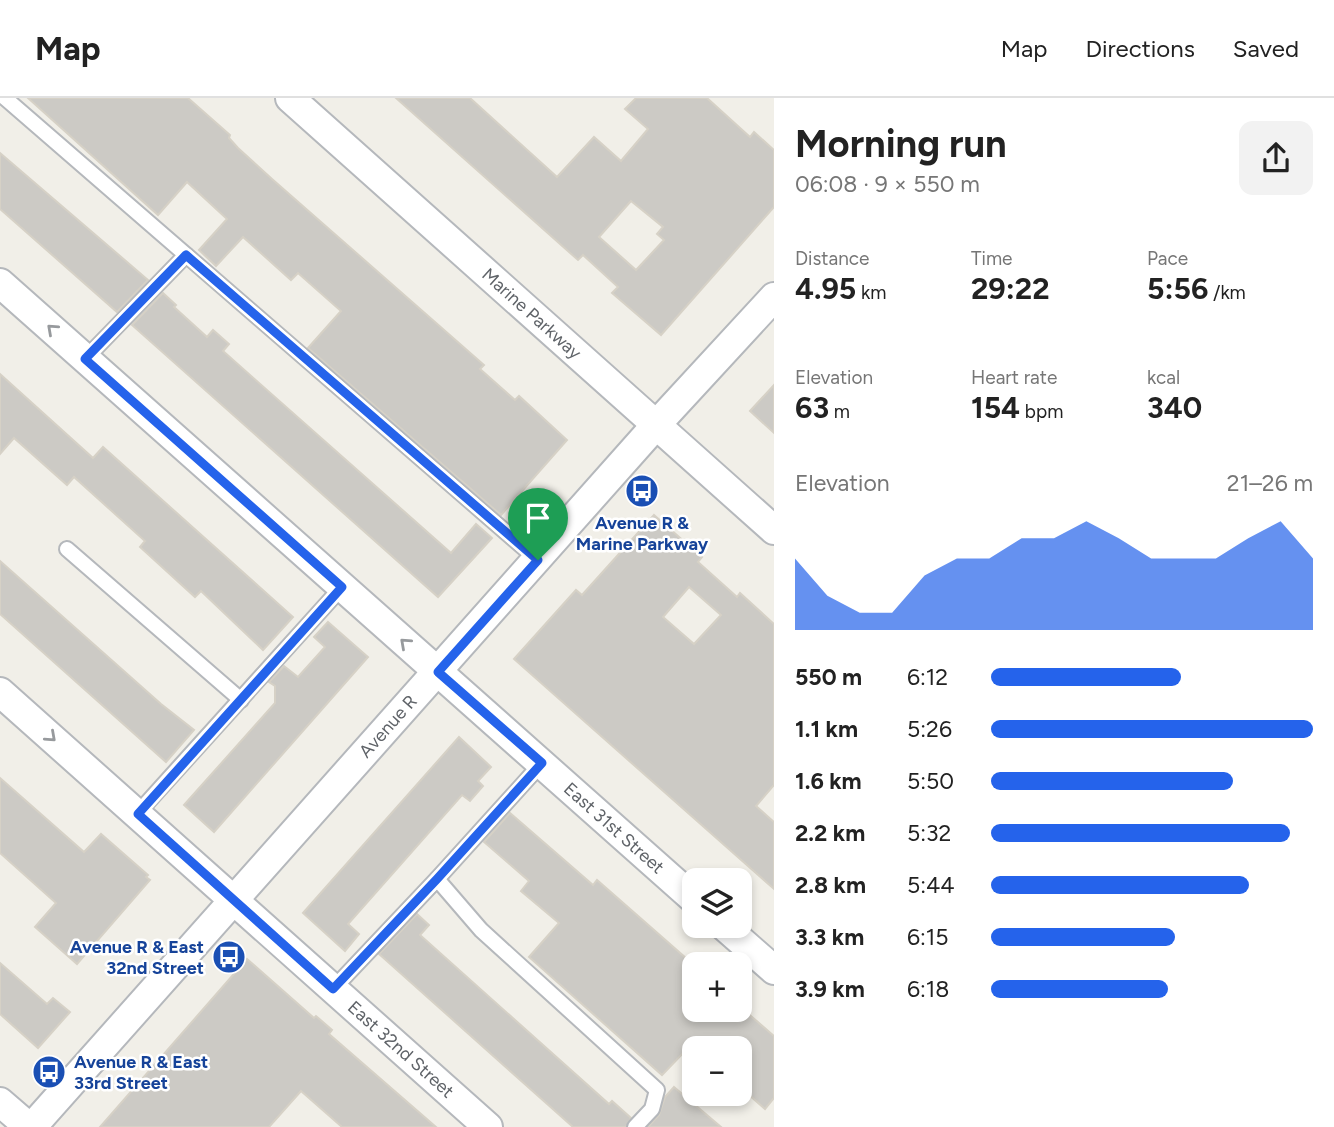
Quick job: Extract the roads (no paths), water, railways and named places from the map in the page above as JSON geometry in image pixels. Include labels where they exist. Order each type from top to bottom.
[{"type":"street","name":"Marine Parkway","points":[[290,98],[774,530]]},
{"type":"street","name":"East 31st Street","points":[[0,283],[682,888]]},
{"type":"street","name":"Avenue R","points":[[30,1127],[656,425],[774,297]]},
{"type":"street","name":"East 32nd Street","points":[[0,692],[488,1127]]},
{"type":"street","points":[[738,938],[774,970]]},
{"type":"street","points":[[0,1102],[30,1127]]},
{"type":"lane","points":[[5,98],[538,560]]},
{"type":"lane","points":[[85,359],[186,255]]},
{"type":"lane","points":[[67,550],[241,700]]},
{"type":"lane","points":[[138,814],[342,587]]},
{"type":"lane","points":[[333,989],[542,763]]},
{"type":"lane","points":[[437,879],[481,930],[657,1090],[652,1109],[635,1127]]},
{"type":"place","name":"Avenue R & Marine Parkway","points":[[642,491]]},
{"type":"place","name":"Avenue R & East 32nd Street","points":[[229,957]]},
{"type":"place","name":"Avenue R & East 33rd Street","points":[[49,1072]]}]
